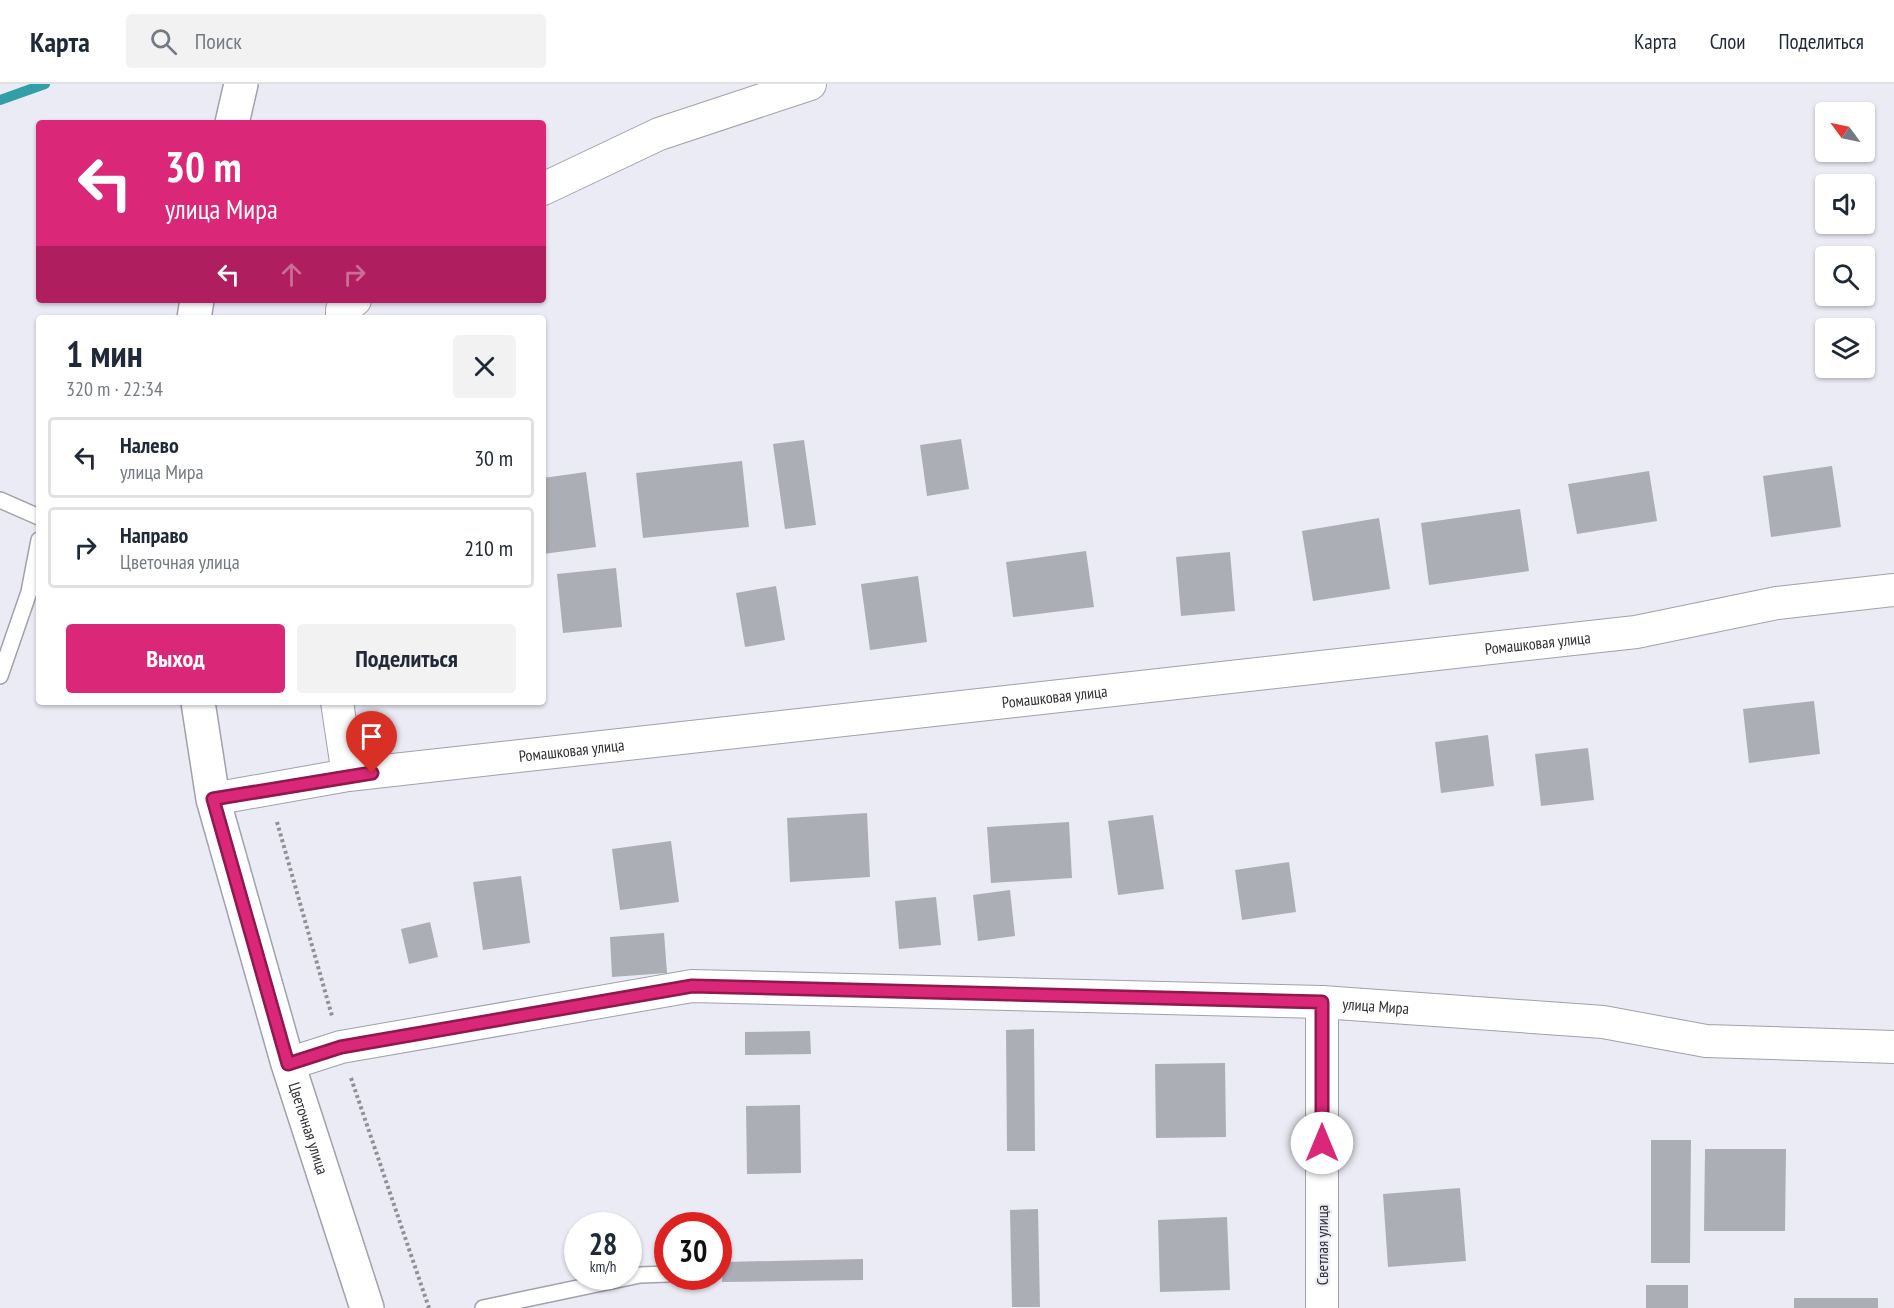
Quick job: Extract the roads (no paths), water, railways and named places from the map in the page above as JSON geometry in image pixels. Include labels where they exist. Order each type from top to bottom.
[{"type":"main road","points":[[232,120],[241,84]]},
{"type":"main road","name":"Цветочная улица","points":[[198,705],[213,799],[288,1064],[368,1308]]},
{"type":"street","points":[[546,188],[658,134],[810,84]]},
{"type":"street","points":[[342,315],[342,310],[351,303]]},
{"type":"street","name":"Ромашковая улица","points":[[213,799],[348,775],[1636,632],[1777,603],[1894,590]]},
{"type":"street","points":[[337,705],[348,775]]},
{"type":"street","name":"улица Мира","points":[[288,1064],[341,1047],[692,986],[1322,1002],[1603,1023],[1706,1041],[1894,1047]]},
{"type":"street","name":"Светлая улица","points":[[1322,1002],[1322,1308]]},
{"type":"lane","points":[[0,500],[36,516]]},
{"type":"lane","points":[[0,676],[29,592],[36,556]]},
{"type":"lane","points":[[483,1308],[640,1275],[654,1274]]},
{"type":"waterway","points":[[0,100],[45,84]]}]
